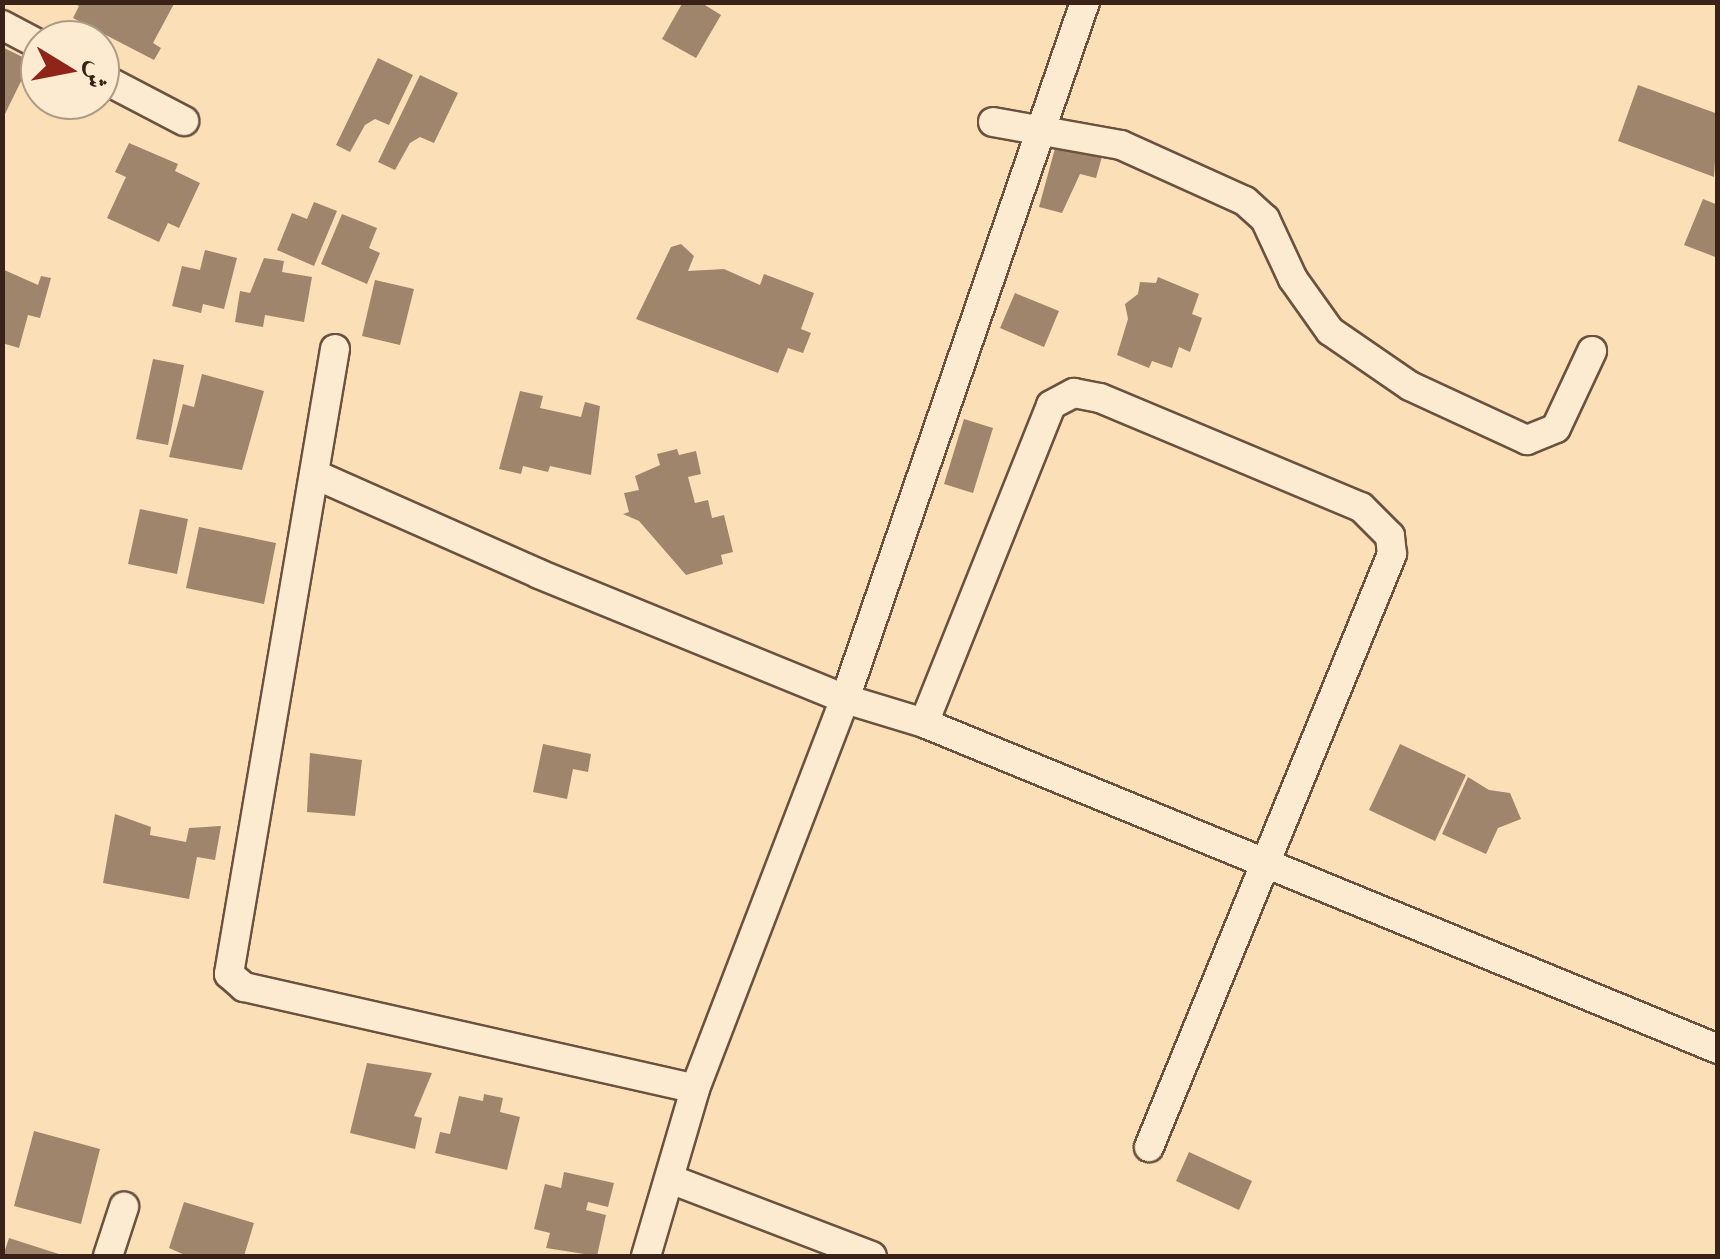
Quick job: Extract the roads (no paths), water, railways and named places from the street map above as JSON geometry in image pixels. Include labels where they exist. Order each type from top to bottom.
[{"type":"street","points":[[646,1256],[695,1089],[846,698],[1086,2]]},
{"type":"street","points":[[120,87],[184,121]]},
{"type":"street","points":[[993,122],[1121,146],[1245,201],[1266,219],[1293,280],[1330,331],[1410,386],[1528,440],[1556,428],[1592,351]]},
{"type":"street","points":[[334,349],[316,475],[229,974],[244,987],[695,1089]]},
{"type":"street","points":[[924,723],[1051,405],[1074,393],[1100,398],[1361,507],[1390,536],[1392,554],[1149,1148]]},
{"type":"street","points":[[316,475],[846,698],[924,723],[1718,1048]]},
{"type":"street","points":[[670,1178],[872,1256]]},
{"type":"street","points":[[108,1256],[124,1207]]}]
